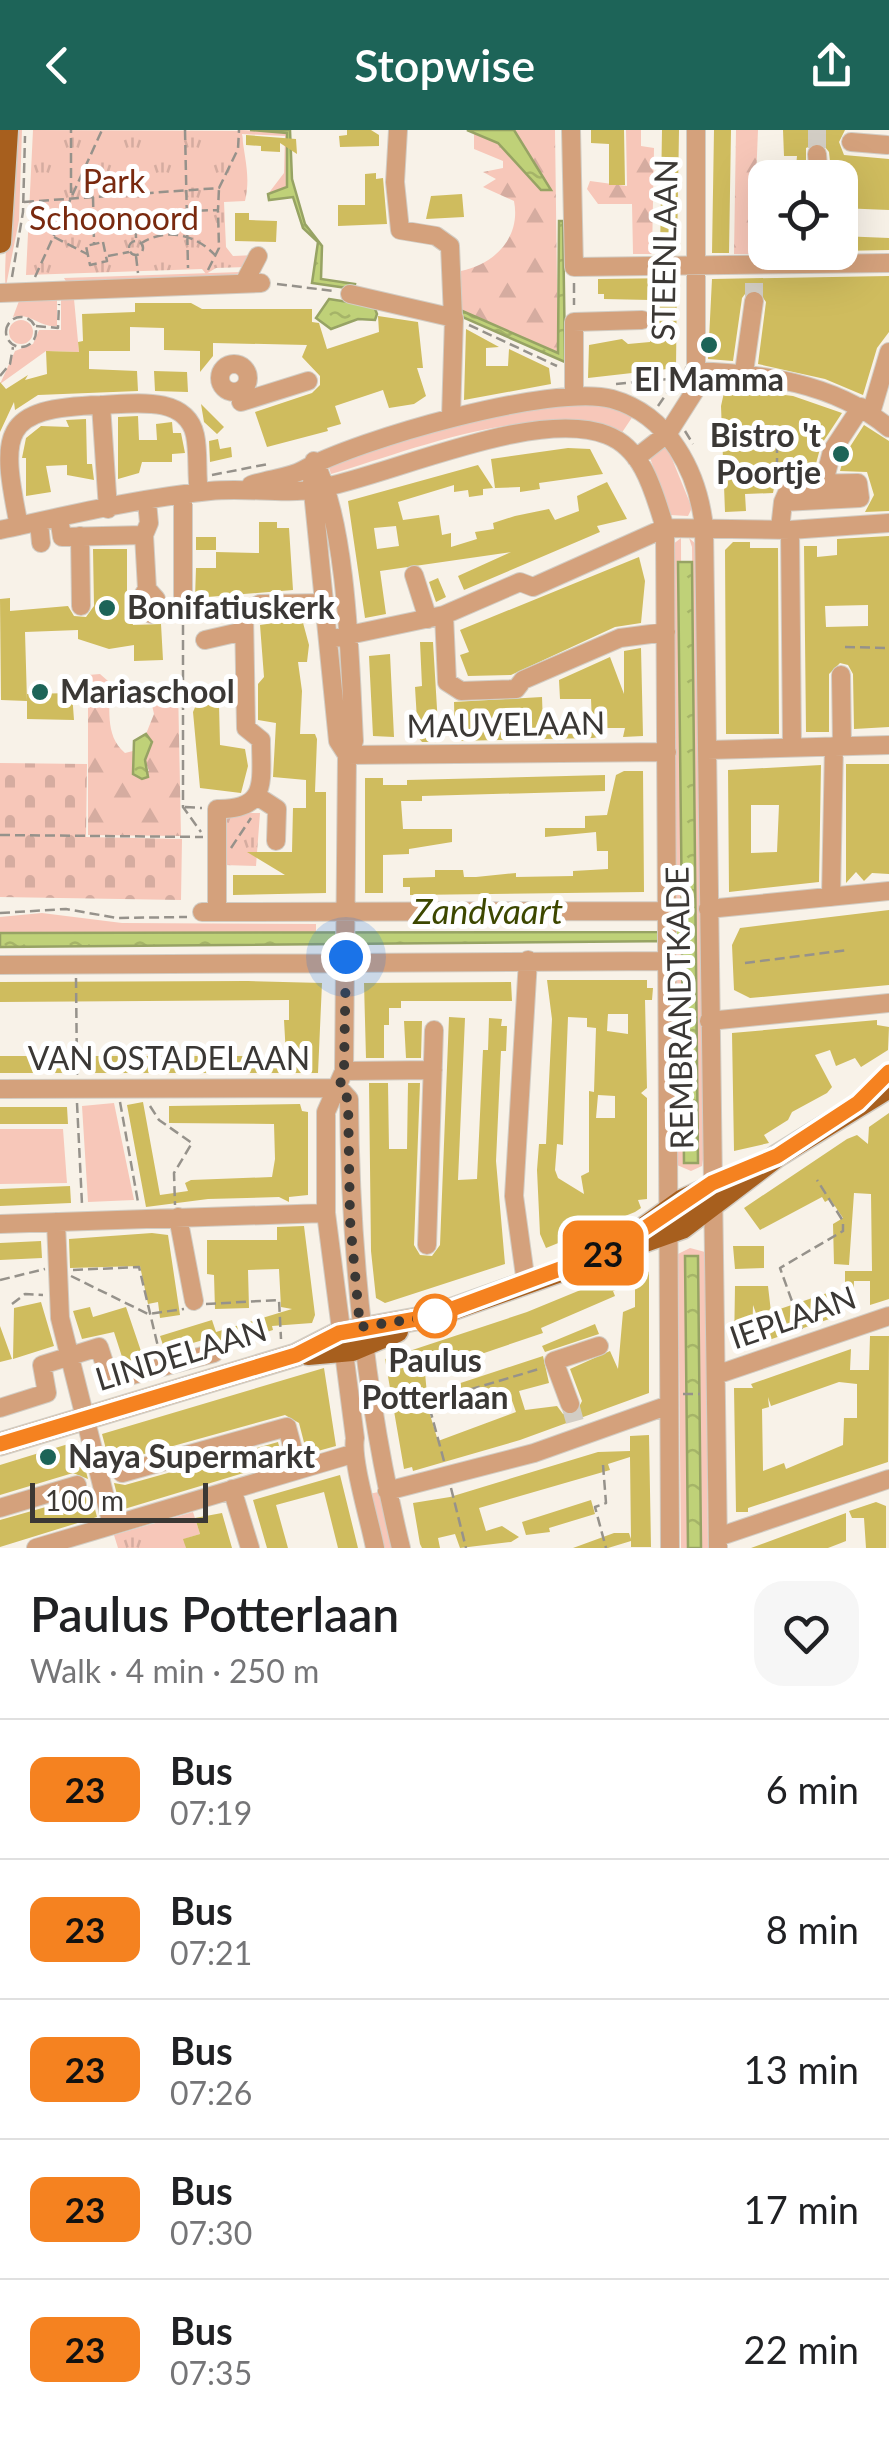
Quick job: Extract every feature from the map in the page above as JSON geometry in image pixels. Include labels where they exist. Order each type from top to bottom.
[{"type":"main road","points":[[0,242],[7,130]]},
{"type":"main road","name":"LINDELAAN","points":[[0,1444],[289,1351],[351,1340],[423,1319],[526,1277],[669,1234],[713,1208],[777,1156],[881,1090]]},
{"type":"main road","name":"LINDELAAN","points":[[614,1249],[712,1183],[777,1156]]},
{"type":"street","points":[[398,130],[395,182],[400,230],[436,236],[450,246],[451,417]]},
{"type":"street","points":[[571,130],[574,267],[763,270]]},
{"type":"street","name":"STEENLAAN","points":[[657,421],[689,386],[696,130]]},
{"type":"street","points":[[817,154],[818,160]]},
{"type":"street","points":[[4,293],[29,282],[252,283],[258,256]]},
{"type":"street","points":[[858,261],[889,263]]},
{"type":"street","points":[[350,294],[453,318]]},
{"type":"street","points":[[744,372],[754,302]]},
{"type":"street","points":[[574,396],[574,322],[642,320]]},
{"type":"street","points":[[824,482],[832,451],[866,410],[889,352]]},
{"type":"street","points":[[688,370],[772,375],[866,410],[889,428]]},
{"type":"street","points":[[239,397],[308,381]]},
{"type":"street","points":[[246,488],[300,472],[314,461],[451,417],[574,396],[609,398],[657,421],[636,458]]},
{"type":"street","points":[[20,526],[6,470],[13,433],[27,416],[43,408],[158,404],[182,417],[195,434],[183,605]]},
{"type":"street","points":[[102,405],[108,509]]},
{"type":"street","name":"REMBRANDTKADE","points":[[657,421],[692,478],[704,527],[718,1543]]},
{"type":"street","points":[[0,530],[191,494],[246,488],[319,488],[458,447],[550,430],[584,428],[625,444],[636,458],[665,528]]},
{"type":"street","points":[[314,461],[354,740],[347,755],[342,1079],[348,1099],[355,1438],[352,1454],[360,1470],[375,1548]]},
{"type":"street","points":[[855,481],[860,498],[787,493],[824,482],[855,481]]},
{"type":"street","points":[[319,488],[325,603],[339,638]]},
{"type":"street","points":[[787,493],[792,747]]},
{"type":"street","points":[[147,502],[147,589]]},
{"type":"street","points":[[59,518],[62,538],[144,535]]},
{"type":"street","points":[[39,522],[41,543]]},
{"type":"street","points":[[339,638],[436,617],[520,582],[533,587],[665,528],[785,530],[889,522]]},
{"type":"street","name":"REMBRANDTKADE","points":[[665,528],[669,1234],[676,1399],[670,1548]]},
{"type":"street","points":[[80,536],[81,606]]},
{"type":"street","points":[[414,575],[436,617],[446,682],[461,691],[516,689],[524,680],[620,638],[666,632]]},
{"type":"street","points":[[205,640],[244,622],[260,604],[325,603]]},
{"type":"street","points":[[244,622],[246,728],[260,740],[254,800],[240,810],[218,810],[217,870],[210,912],[668,936]]},
{"type":"street","points":[[830,897],[841,675]]},
{"type":"street","points":[[706,750],[889,745]]},
{"type":"street","name":"MAUVELAAN","points":[[347,755],[666,752]]},
{"type":"street","points":[[254,800],[277,809],[276,842]]},
{"type":"street","points":[[708,909],[889,891]]},
{"type":"street","points":[[0,965],[528,960],[668,936]]},
{"type":"street","points":[[526,1277],[514,1196],[528,960]]},
{"type":"street","points":[[709,1021],[889,1002]]},
{"type":"street","points":[[427,1246],[434,1030]]},
{"type":"street","name":"VAN OSTADELAAN","points":[[0,1089],[149,1089],[433,1070]]},
{"type":"street","points":[[342,1079],[326,1112],[326,1212],[351,1340],[402,1548]]},
{"type":"street","points":[[0,1224],[326,1212]]},
{"type":"street","points":[[179,1217],[194,1301]]},
{"type":"street","points":[[56,1222],[59,1299],[112,1525]]},
{"type":"street","name":"IEPLAAN","points":[[716,1376],[889,1316]]},
{"type":"street","points":[[575,1421],[555,1364],[598,1346]]},
{"type":"street","points":[[0,1408],[44,1395],[48,1389],[42,1366],[99,1347],[110,1381],[214,1353]]},
{"type":"street","points":[[387,1491],[447,1475],[575,1421],[676,1399]]},
{"type":"street","points":[[0,1508],[287,1427],[298,1468]]},
{"type":"street","points":[[36,1548],[352,1454]]},
{"type":"street","points":[[718,1543],[889,1480]]},
{"type":"street","points":[[232,1489],[250,1548]]},
{"type":"path","points":[[4,293],[24,202],[25,130]]},
{"type":"path","points":[[70,199],[71,130]]},
{"type":"path","points":[[14,345],[6,335],[12,320],[24,318],[34,326],[59,327],[55,283],[29,282],[102,130]]},
{"type":"path","points":[[185,130],[188,271]]},
{"type":"path","points":[[208,270],[219,248],[219,188],[238,150],[238,130]]},
{"type":"path","points":[[24,202],[219,188]]},
{"type":"path","points":[[93,197],[94,244]]},
{"type":"path","points":[[63,214],[218,210]]},
{"type":"path","points":[[135,212],[138,242],[144,250],[136,254]]},
{"type":"path","points":[[136,254],[127,246],[160,235],[198,239],[215,256]]},
{"type":"path","points":[[53,236],[88,254]]},
{"type":"path","points":[[103,242],[107,261],[90,265],[86,246],[94,244],[103,242]]},
{"type":"path","points":[[106,256],[130,251]]},
{"type":"path","points":[[136,254],[138,273],[154,272]]},
{"type":"path","points":[[574,267],[574,322]]},
{"type":"path","points":[[252,283],[350,294]]},
{"type":"path","points":[[453,318],[574,374]]},
{"type":"path","points":[[14,345],[31,344],[34,326]]},
{"type":"path","points":[[0,376],[10,364],[14,345]]},
{"type":"path","points":[[615,384],[668,379],[688,370]]},
{"type":"path","name":"STEENLAAN","points":[[657,421],[688,370]]},
{"type":"path","points":[[777,428],[777,479],[787,493]]},
{"type":"path","points":[[0,834],[205,837],[183,807],[183,605],[244,622]]},
{"type":"path","points":[[845,647],[889,648]]},
{"type":"path","points":[[217,870],[251,824],[254,800]]},
{"type":"path","points":[[183,807],[218,810]]},
{"type":"path","points":[[0,913],[66,909],[117,918],[176,920],[210,912]]},
{"type":"path","points":[[745,963],[848,950]]},
{"type":"path","points":[[149,1089],[152,1113],[192,1143],[174,1173],[179,1217]]},
{"type":"path","points":[[118,1090],[141,1218]]},
{"type":"path","points":[[807,1344],[780,1268],[843,1231],[843,1221],[817,1180]]},
{"type":"path","points":[[0,1280],[57,1266]]},
{"type":"path","points":[[164,1366],[148,1314],[139,1267],[60,1270],[148,1314],[212,1304],[279,1300],[289,1351]]},
{"type":"path","points":[[12,1304],[34,1292],[59,1299]]},
{"type":"path","points":[[466,1548],[428,1402],[555,1364]]},
{"type":"path","points":[[676,1399],[705,1394]]},
{"type":"path","points":[[603,1465],[606,1503],[595,1507],[606,1548]]},
{"type":"green space","points":[[14,130],[22,130],[19,220],[6,286],[7,239]]},
{"type":"green space","name":"Park Schoonoord","points":[[33,130],[251,131],[242,134],[247,175],[245,201],[224,202],[226,247],[233,256],[256,255],[247,267],[216,268],[206,274],[202,269],[26,275]]},
{"type":"green space","points":[[240,130],[286,133],[286,188],[268,194],[284,173],[285,136],[242,134],[243,143]]},
{"type":"green space","points":[[514,130],[555,130],[558,359],[459,312],[461,271],[495,255],[510,237],[515,214],[514,201],[483,187],[496,179],[483,172],[503,168],[503,161],[474,149],[474,132],[498,143],[517,159],[541,190],[550,190]]},
{"type":"green space","points":[[626,130],[641,130],[641,146],[654,148],[652,254],[633,254],[632,204],[598,204],[587,189],[590,181],[627,186]]},
{"type":"green space","points":[[736,130],[758,130],[757,160],[748,160],[748,254],[734,254]]},
{"type":"green space","points":[[241,272],[230,278],[67,283],[64,278]]},
{"type":"green space","points":[[74,299],[79,352],[46,351],[0,384],[15,351],[33,344],[39,330],[61,330],[61,300]]},
{"type":"green space","points":[[57,300],[57,326],[13,317],[19,301]]},
{"type":"green space","points":[[21,320],[30,323],[30,341],[21,344],[12,341],[9,332],[12,323]]},
{"type":"green space","points":[[578,401],[606,404],[633,416],[621,434],[589,424],[516,424],[438,441],[331,474],[327,461],[439,426]]},
{"type":"green space","points":[[666,444],[692,508],[688,516],[670,515],[649,455]]},
{"type":"green space","points":[[681,538],[682,922],[675,932],[672,545]]},
{"type":"green space","points":[[689,538],[697,545],[704,1152],[702,1166],[691,1171],[677,1165],[674,1157],[678,1156],[675,942],[682,953],[684,1163],[698,1162]]},
{"type":"green space","points":[[100,674],[108,681],[114,737],[125,753],[133,751],[133,770],[149,771],[145,760],[152,742],[146,734],[154,714],[148,688],[178,686],[181,836],[88,835],[88,675]]},
{"type":"green space","points":[[0,763],[87,764],[86,837],[182,839],[181,900],[0,897]]},
{"type":"green space","points":[[227,813],[260,813],[256,866],[223,865],[222,817]]},
{"type":"green space","points":[[42,913],[122,923],[316,924],[316,932],[0,933],[0,917]]},
{"type":"green space","points":[[114,1103],[134,1200],[88,1202],[82,1106]]},
{"type":"green space","points":[[0,1129],[63,1129],[67,1183],[0,1184]]},
{"type":"green space","points":[[690,1248],[705,1252],[708,1548],[701,1548],[698,1257],[686,1256],[688,1548],[681,1548],[678,1254]]},
{"type":"green space","points":[[383,1491],[397,1548],[383,1548],[369,1494]]},
{"type":"green space","points":[[193,1512],[200,1534],[184,1539],[186,1548],[118,1548],[114,1535]]},
{"type":"water","points":[[250,130],[290,130],[292,179],[305,224],[322,246],[321,279],[355,284],[354,289],[312,283],[318,242],[303,228],[293,197],[269,200],[268,194],[287,187],[287,133]]},
{"type":"water","points":[[467,130],[514,130],[551,190],[541,190],[498,143]]},
{"type":"water","points":[[559,221],[563,221],[565,362],[460,316],[460,310],[558,353]]},
{"type":"water","points":[[329,299],[374,306],[375,320],[358,319],[331,329],[316,318]]},
{"type":"water","points":[[678,562],[692,562],[698,1163],[684,1163],[682,953],[675,941],[0,947],[0,933],[675,932],[682,922]]},
{"type":"water","points":[[146,734],[152,742],[145,760],[148,777],[142,779],[133,774],[134,741]]},
{"type":"water","points":[[685,1256],[698,1256],[701,1548],[688,1548]]},
{"type":"building","points":[[347,130],[371,130],[379,135],[379,146],[340,147],[339,136],[347,135]]},
{"type":"building","points":[[591,130],[624,130],[625,185],[609,185],[609,144],[591,143]]},
{"type":"building","points":[[662,130],[679,130],[677,253],[660,253]]},
{"type":"building","points":[[714,130],[731,130],[729,253],[712,253]]},
{"type":"building","points":[[783,130],[845,130],[839,142],[844,155],[889,159],[889,210],[858,209],[858,160],[830,160],[821,142],[806,148],[806,160],[784,156]]},
{"type":"building","points":[[246,135],[296,139],[297,154],[280,143],[280,152],[261,151],[261,146],[246,145]]},
{"type":"building","points":[[376,173],[376,179],[383,178],[387,224],[338,226],[338,205],[365,205],[365,174]]},
{"type":"building","points":[[462,194],[464,217],[426,219],[431,196]]},
{"type":"building","points":[[235,213],[249,213],[249,220],[277,221],[276,242],[235,241]]},
{"type":"building","points":[[858,237],[889,238],[889,250],[858,251]]},
{"type":"building","points":[[889,276],[889,332],[877,348],[863,395],[825,379],[758,364],[766,302],[757,289],[748,290],[742,298],[733,361],[708,359],[712,279]]},
{"type":"building","points":[[677,278],[676,368],[588,378],[589,345],[622,339],[628,344],[650,342],[654,321],[650,300],[604,299],[604,294],[598,294],[598,279]]},
{"type":"building","points":[[135,303],[191,303],[202,309],[312,309],[312,322],[319,323],[327,349],[379,332],[378,316],[418,322],[423,368],[417,368],[426,396],[414,404],[389,408],[383,390],[335,406],[341,424],[327,428],[328,431],[267,447],[255,412],[312,393],[320,385],[320,376],[302,357],[307,345],[213,343],[213,356],[200,372],[200,351],[164,350],[164,328],[130,327],[130,351],[89,351],[89,369],[137,371],[138,391],[38,395],[15,410],[14,402],[0,432],[0,382],[6,389],[28,375],[25,380],[47,374],[46,351],[79,352],[78,342],[83,341],[82,314],[135,312]]},
{"type":"building","points":[[466,329],[499,347],[486,348],[486,366],[508,366],[509,349],[549,368],[551,384],[464,400]]},
{"type":"building","points":[[154,371],[187,372],[188,392],[155,391]]},
{"type":"building","points":[[725,388],[793,396],[842,413],[821,445],[814,471],[776,477],[773,493],[745,494],[746,511],[725,512],[721,406]]},
{"type":"building","points":[[201,404],[224,427],[217,434],[204,422]]},
{"type":"building","points":[[138,416],[139,440],[157,440],[156,424],[172,422],[173,433],[181,433],[185,453],[172,454],[172,462],[142,462],[139,473],[118,479],[118,417]]},
{"type":"building","points":[[86,419],[87,464],[92,464],[94,480],[67,475],[67,465],[46,466],[51,492],[26,496],[26,458],[22,458],[26,438],[41,426],[69,427],[66,420]]},
{"type":"building","points":[[864,425],[889,441],[889,511],[865,512],[874,495],[867,472],[840,471],[844,456]]},
{"type":"building","points":[[218,439],[220,449],[231,447],[232,457],[210,462],[209,441]]},
{"type":"building","points":[[568,448],[590,449],[603,474],[539,483],[540,489],[520,492],[520,487],[495,488],[491,459]]},
{"type":"building","points":[[478,465],[493,488],[483,489],[483,495],[469,497],[468,490],[454,492],[454,485],[398,502],[403,520],[439,515],[442,535],[451,533],[451,547],[477,539],[475,532],[494,529],[493,523],[515,516],[549,509],[555,520],[579,511],[577,496],[607,482],[627,519],[597,526],[600,532],[464,590],[458,576],[511,552],[380,571],[386,614],[365,618],[348,501]],"holes":[[[396,526],[399,546],[377,549],[374,528]]]},
{"type":"building","points":[[259,522],[277,522],[277,528],[289,528],[293,590],[195,598],[196,568],[216,568],[216,552],[259,553]]},
{"type":"building","points":[[889,536],[889,727],[854,729],[853,674],[848,665],[840,663],[829,674],[829,732],[806,732],[804,546],[817,546],[817,557],[837,555],[837,539]],"holes":[[[868,605],[868,626],[826,627],[825,606]]]},
{"type":"building","points":[[196,537],[216,537],[216,550],[196,550]]},
{"type":"building","points":[[733,542],[750,542],[750,548],[778,548],[779,734],[726,734],[725,550]]},
{"type":"building","points":[[93,549],[127,549],[127,602],[133,625],[161,624],[163,660],[134,661],[134,645],[109,649],[78,639],[78,630],[25,632],[27,701],[1,700],[0,599],[10,598],[10,611],[68,606],[74,616],[86,617],[94,606]]},
{"type":"building","points":[[639,557],[645,581],[641,623],[615,627],[511,675],[468,676],[460,655],[469,652],[460,630]]},
{"type":"building","points":[[438,578],[446,597],[436,602],[429,582]]},
{"type":"building","points":[[302,619],[309,645],[307,662],[298,662],[302,691],[300,734],[315,734],[315,792],[326,792],[326,893],[233,895],[233,875],[285,875],[247,852],[292,852],[293,808],[306,808],[306,780],[273,777],[276,723],[258,720],[258,684],[264,677],[260,625]]},
{"type":"building","points":[[420,642],[433,642],[439,742],[422,742],[418,737],[415,687],[422,686]]},
{"type":"building","points":[[641,648],[643,736],[623,737],[625,728],[603,728],[604,736],[593,738],[455,741],[454,702],[542,697],[543,725],[592,724],[591,699],[560,699],[559,680],[610,657],[624,694],[624,651]]},
{"type":"building","points":[[390,654],[394,737],[373,736],[369,656]]},
{"type":"building","points":[[72,693],[74,720],[27,719],[27,694]]},
{"type":"building","points":[[219,704],[220,745],[245,749],[248,766],[241,793],[200,788],[193,712],[196,705]]},
{"type":"building","points":[[846,764],[889,764],[889,874],[872,873],[864,881],[856,872],[846,883]]},
{"type":"building","points":[[821,765],[819,882],[729,892],[728,770]],"holes":[[[751,805],[779,805],[777,852],[751,853]]]},
{"type":"building","points":[[643,771],[644,892],[410,895],[410,887],[403,887],[403,878],[435,877],[435,870],[463,870],[464,877],[516,873],[516,877],[573,876],[573,871],[608,869],[608,851],[597,851],[596,832],[545,837],[545,828],[585,828],[585,816],[607,815],[616,775]]},
{"type":"building","points":[[605,775],[605,791],[422,796],[422,801],[401,801],[403,829],[452,829],[452,842],[409,849],[409,854],[383,855],[383,893],[365,893],[365,778],[383,778],[383,785],[407,785],[407,780]]},
{"type":"building","points":[[889,910],[889,985],[750,998],[734,990],[732,945],[740,928]]},
{"type":"building","points":[[547,980],[647,980],[647,988],[653,988],[652,1000],[645,1000],[647,1088],[641,1093],[647,1098],[647,1199],[638,1200],[641,1208],[635,1212],[546,1248],[540,1234],[537,1170],[539,1144],[546,1144],[552,1019]],"holes":[[[608,1014],[628,1014],[628,1034],[607,1031]],[[568,1017],[587,1018],[587,1027],[596,1028],[594,1092],[589,1091],[589,1172],[581,1176],[584,1194],[558,1178],[557,1144],[563,1145]],[[598,1095],[615,1096],[615,1118],[596,1118]]]},
{"type":"building","points":[[0,982],[322,983],[318,1073],[85,1073],[85,1056],[286,1056],[284,1020],[289,1020],[289,1000],[0,1002]]},
{"type":"building","points":[[511,982],[512,1001],[401,1001],[401,1008],[389,1008],[389,1025],[384,1025],[384,1058],[366,1058],[364,983]]},
{"type":"building","points":[[449,1017],[465,1018],[458,1180],[477,1179],[483,1050],[488,1050],[489,1018],[502,1019],[501,1026],[507,1026],[506,1051],[501,1051],[496,1161],[505,1264],[385,1303],[376,1298],[371,1251],[369,1083],[388,1083],[389,1149],[407,1149],[408,1083],[420,1083],[414,1245],[420,1255],[432,1256],[440,1245]]},
{"type":"building","points":[[877,1020],[877,1025],[889,1027],[888,1050],[861,1067],[855,1058],[836,1066],[830,1050],[815,1055],[832,1087],[827,1093],[792,1112],[788,1120],[764,1135],[769,1143],[734,1151],[732,1033]]},
{"type":"building","points":[[404,1021],[422,1021],[421,1058],[406,1058]]},
{"type":"building","points":[[0,1056],[67,1056],[67,1073],[0,1073]]},
{"type":"building","points":[[143,1102],[160,1195],[188,1191],[185,1183],[191,1180],[272,1177],[275,1159],[274,1124],[169,1123],[169,1106],[300,1104],[302,1111],[308,1112],[308,1195],[289,1197],[289,1202],[279,1197],[208,1199],[146,1207],[127,1105]]},
{"type":"building","points":[[0,1107],[67,1107],[68,1124],[0,1124]]},
{"type":"building","points":[[889,1113],[889,1299],[870,1305],[870,1281],[854,1281],[853,1303],[845,1302],[845,1271],[872,1271],[871,1194],[854,1193],[849,1265],[834,1264],[833,1224],[843,1218],[830,1199],[825,1202],[822,1197],[760,1230],[744,1208],[847,1139],[857,1135],[868,1144],[869,1127]]},
{"type":"building","points":[[70,1186],[71,1203],[0,1206],[0,1189]]},
{"type":"building","points":[[304,1226],[315,1315],[312,1323],[272,1326],[273,1330],[223,1345],[217,1336],[165,1351],[160,1336],[212,1320],[216,1332],[292,1309],[281,1307],[279,1269],[248,1270],[249,1308],[215,1309],[214,1275],[207,1274],[207,1240],[277,1240],[277,1227]]},
{"type":"building","points":[[168,1235],[180,1315],[160,1318],[158,1302],[148,1304],[140,1266],[70,1268],[69,1239]]},
{"type":"building","points":[[41,1241],[42,1258],[0,1260],[0,1243]]},
{"type":"building","points":[[733,1246],[764,1246],[764,1268],[735,1269]]},
{"type":"building","points":[[639,1266],[649,1272],[649,1393],[520,1440],[413,1471],[412,1467],[404,1469],[385,1359],[527,1312]],"holes":[[[635,1282],[635,1307],[623,1312],[618,1369],[610,1351],[570,1369],[582,1401],[575,1415],[563,1414],[557,1406],[525,1410],[519,1391],[549,1383],[543,1356],[427,1394],[425,1373],[543,1333],[541,1328],[615,1296],[613,1291]],[[510,1395],[516,1412],[438,1441],[428,1408],[465,1396],[468,1408]]]},
{"type":"building","points":[[735,1286],[768,1286],[771,1312],[830,1292],[838,1316],[766,1341],[753,1305],[752,1346],[734,1348]]},
{"type":"building","points":[[41,1302],[54,1346],[13,1359],[14,1308]]},
{"type":"building","points":[[90,1307],[93,1317],[126,1307],[143,1357],[124,1363],[114,1332],[82,1339],[73,1311]]},
{"type":"building","points":[[595,1324],[599,1334],[545,1352],[542,1346]]},
{"type":"building","points":[[0,1326],[12,1359],[0,1362]]},
{"type":"building","points":[[870,1336],[889,1336],[888,1462],[748,1508],[748,1512],[736,1512],[734,1388],[753,1388],[751,1384],[851,1349],[850,1370],[869,1370]],"holes":[[[839,1382],[857,1384],[857,1418],[844,1418],[843,1445],[786,1469],[784,1463],[763,1471],[762,1409],[769,1407],[768,1397],[771,1406]]]},
{"type":"building","points":[[324,1368],[336,1446],[307,1454],[299,1423],[285,1415],[119,1461],[111,1468],[102,1434]]},
{"type":"building","points":[[649,1435],[651,1547],[631,1547],[631,1541],[608,1548],[573,1548],[614,1533],[629,1533],[631,1539],[630,1457],[608,1464],[610,1470],[479,1508],[486,1531],[502,1526],[519,1537],[511,1542],[460,1548],[455,1534],[438,1538],[440,1548],[422,1548],[420,1544],[413,1503],[450,1497],[598,1452],[630,1451],[630,1436]]},
{"type":"building","points":[[78,1441],[88,1479],[73,1473],[0,1495],[0,1465]]},
{"type":"building","points":[[278,1442],[283,1461],[121,1510],[114,1483],[125,1485]]},
{"type":"building","points":[[340,1475],[358,1548],[338,1548],[324,1492],[276,1505],[288,1548],[267,1548],[253,1500]]},
{"type":"building","points":[[89,1486],[97,1517],[0,1547],[0,1520],[81,1497]]},
{"type":"building","points":[[591,1500],[595,1514],[549,1528],[550,1532],[526,1535],[522,1522]]},
{"type":"building","points":[[876,1502],[886,1506],[886,1548],[866,1548],[864,1518],[852,1518],[849,1511]]},
{"type":"building","points":[[222,1513],[232,1548],[186,1548],[183,1539],[200,1534],[195,1518]]},
{"type":"building","points":[[846,1513],[846,1541],[828,1548],[751,1548]]},
{"type":"tunnel","points":[[817,130],[817,154]]},
{"type":"tunnel","points":[[754,278],[754,301]]},
{"type":"tunnel","points":[[570,1404],[575,1422]]},
{"type":"bus line","name":"23","points":[[0,1444],[296,1355],[339,1333],[433,1316],[614,1249],[712,1183],[777,1156],[858,1103],[889,1072]]},
{"type":"place","name":"El Mamma","points":[[709,345]]},
{"type":"place","name":"Bistro 't Poortje","points":[[841,454]]},
{"type":"place","name":"Bonifatiuskerk","points":[[107,608]]},
{"type":"place","name":"Mariaschool","points":[[40,692]]},
{"type":"place","name":"Paulus Potterlaan","points":[[435,1316]]},
{"type":"place","name":"Naya Supermarkt","points":[[48,1457]]},
{"type":"route","points":[[346,957],[344,1071],[339,1088],[348,1099],[350,1220],[360,1327],[435,1316]]},
{"type":"water label","name":"Zandvaart","points":[[488,912]]}]
